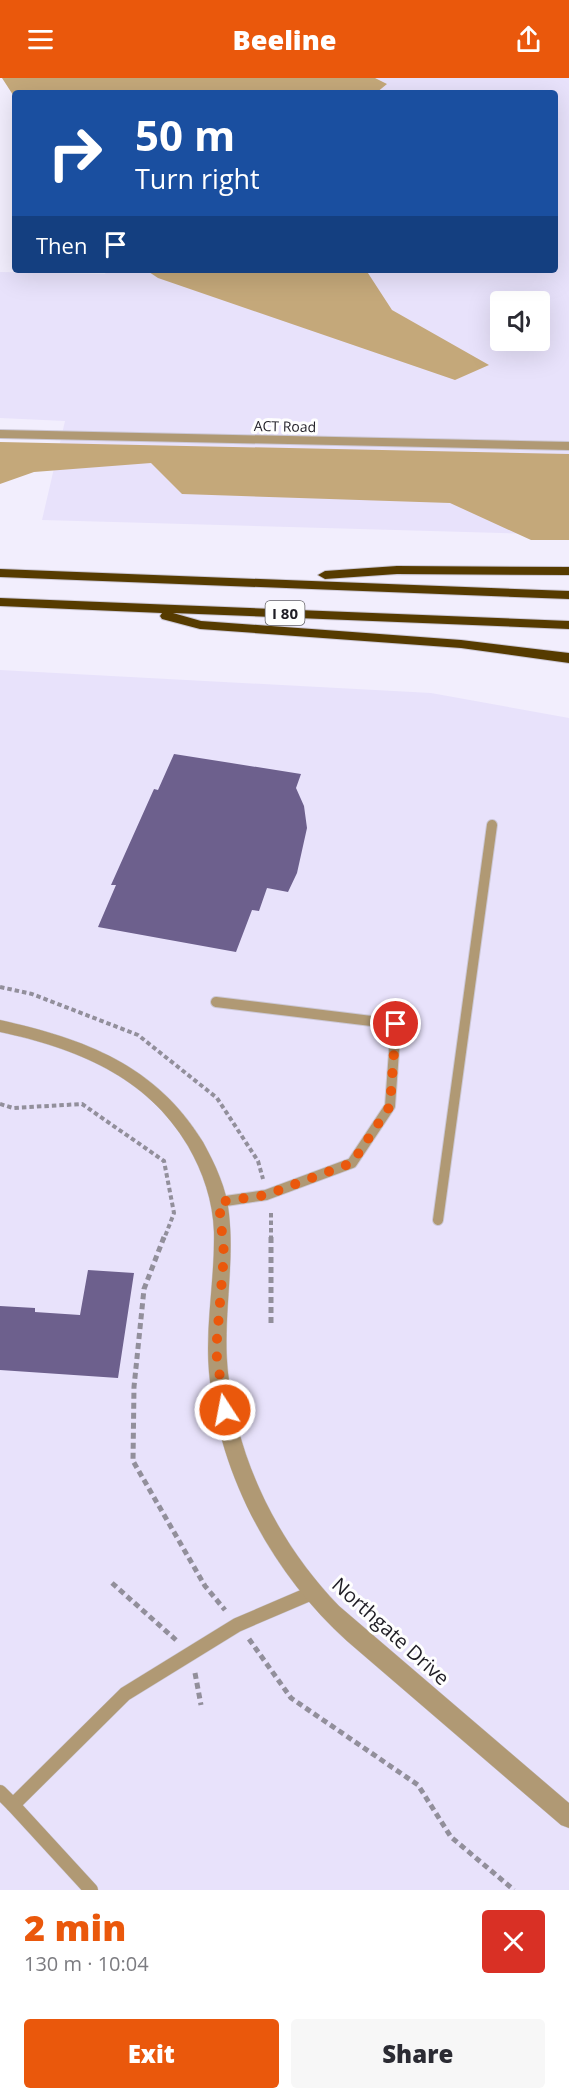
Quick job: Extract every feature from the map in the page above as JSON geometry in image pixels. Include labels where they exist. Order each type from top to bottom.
[{"type":"highway","points":[[234,582],[397,570],[569,571]]},
{"type":"highway","name":"I 80","points":[[0,573],[569,595]]},
{"type":"highway","name":"I 80","points":[[0,603],[569,625]]},
{"type":"highway","points":[[131,607],[200,624],[461,644],[569,658]]},
{"type":"street","name":"Northgate Drive","points":[[0,1026],[74,1044],[105,1058],[141,1080],[166,1102],[191,1134],[213,1179],[219,1202],[224,1254],[216,1351],[221,1392],[234,1448],[256,1504],[289,1559],[330,1611],[569,1817]]},
{"type":"lane","name":"ACT Road","points":[[0,434],[569,446]]},
{"type":"lane","points":[[438,1220],[492,825]]},
{"type":"lane","points":[[216,1002],[396,1024],[390,1106],[352,1163],[266,1195],[219,1202]]},
{"type":"lane","points":[[13,1805],[125,1694],[237,1625],[314,1592]]},
{"type":"lane","points":[[0,1792],[91,1890]]},
{"type":"path","points":[[112,1583],[191,1653],[201,1705]]},
{"type":"shaded area","points":[[2,78],[375,78],[387,84],[380,90],[12,90],[12,93]]},
{"type":"shaded area","points":[[148,78],[569,78],[569,535],[42,520],[65,421],[0,418],[0,272],[558,273],[558,90],[145,90]]},
{"type":"shaded area","points":[[150,273],[368,273],[392,310],[489,365],[455,380],[158,278]]},
{"type":"shaded area","points":[[0,442],[569,454],[569,540],[531,540],[450,503],[182,494],[151,463],[34,472],[0,484]]},
{"type":"shaded area","points":[[0,670],[431,693],[569,718],[569,1890],[0,1890]]},
{"type":"building","points":[[174,754],[301,774],[296,788],[304,806],[307,828],[297,873],[288,892],[267,888],[259,911],[252,910],[236,952],[98,927],[116,885],[111,885],[154,789],[158,790]]},
{"type":"building","points":[[88,1270],[134,1273],[118,1378],[0,1370],[0,1306],[35,1308],[35,1312],[80,1315]]},
{"type":"route","points":[[225,1410],[216,1351],[218,1298],[224,1254],[219,1202],[266,1195],[352,1163],[390,1106],[396,1024]]}]
